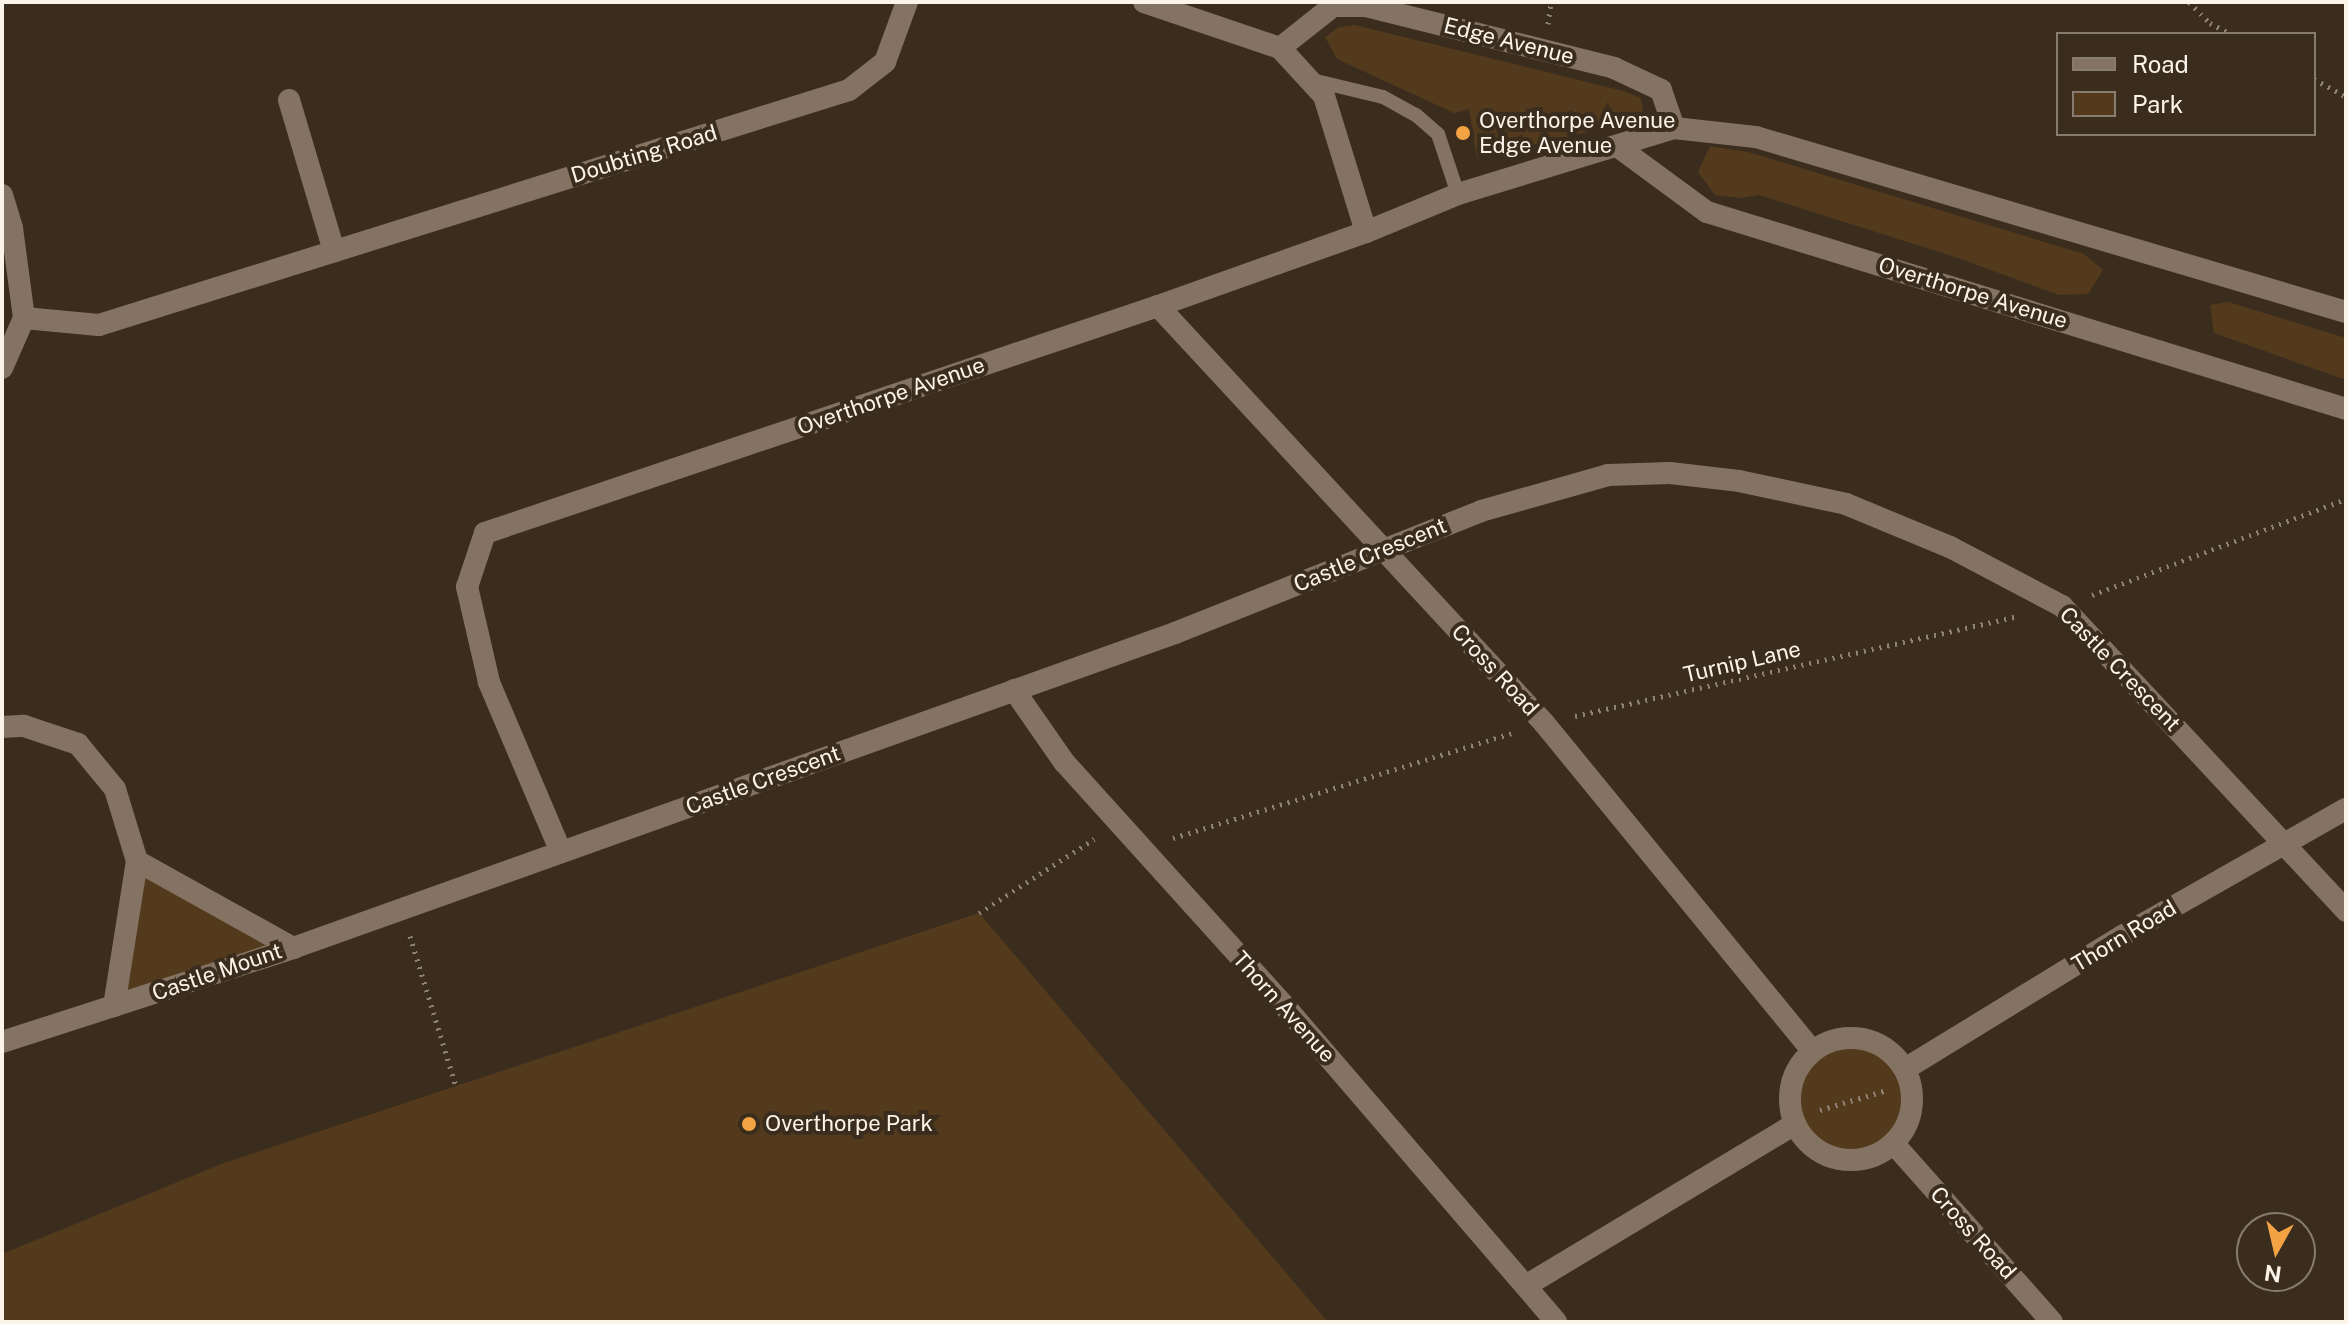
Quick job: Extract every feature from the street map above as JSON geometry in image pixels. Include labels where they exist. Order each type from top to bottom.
[{"type":"street","name":"Doubting Road","points":[[24,318],[99,325],[849,90],[885,62],[907,2]]},
{"type":"street","points":[[1144,2],[1280,48],[1324,96],[1366,232]]},
{"type":"street","name":"Edge Avenue","points":[[1280,48],[1333,6],[1366,6],[1614,68],[1661,90],[1674,128]]},
{"type":"street","points":[[289,100],[334,251]]},
{"type":"street","name":"Overthorpe Avenue","points":[[561,852],[489,682],[467,587],[485,533],[1158,306],[1366,232],[1458,194],[1674,128],[1756,137],[2346,312]]},
{"type":"street","name":"Overthorpe Avenue","points":[[1617,146],[1707,212],[2346,409]]},
{"type":"street","points":[[2,195],[12,228],[24,318],[2,368]]},
{"type":"street","name":"Cross Road","points":[[1158,306],[1544,723],[1812,1051]]},
{"type":"street","name":"Castle Crescent","points":[[293,948],[1175,633],[1481,511],[1608,475],[1670,473],[1739,481],[1846,504],[1950,547],[2062,606],[2346,911]]},
{"type":"street","name":"Thorn Avenue","points":[[1014,690],[1064,762],[1527,1285],[1556,1322]]},
{"type":"street","name":"Castle Mount","points":[[2,727],[24,726],[78,744],[115,789],[137,861],[114,1006]]},
{"type":"street","name":"Thorn Road","points":[[1908,1076],[2122,936],[2346,809]]},
{"type":"street","name":"Castle Mount","points":[[137,861],[293,948]]},
{"type":"street","name":"Castle Mount","points":[[2,1042],[293,948]]},
{"type":"street","points":[[1845,1037],[1863,1038],[1880,1044],[1908,1076],[1909,1121],[1894,1144],[1872,1157],[1836,1159],[1819,1152],[1804,1140],[1794,1122],[1791,1085],[1799,1066],[1812,1051],[1845,1037]]},
{"type":"street","points":[[1527,1285],[1794,1122]]},
{"type":"street","name":"Cross Road","points":[[1894,1144],[2052,1322]]},
{"type":"lane","points":[[1308,79],[1383,97],[1416,115],[1438,134],[1458,194]]},
{"type":"path","points":[[2189,2],[2210,23],[2227,32]]},
{"type":"path","points":[[2316,80],[2346,97]]},
{"type":"path","name":"Turnip Lane","points":[[1141,848],[1544,723],[2062,606],[2346,499]]},
{"type":"path","points":[[979,913],[1118,823]]},
{"type":"path","points":[[402,908],[456,1086]]},
{"type":"path","points":[[1794,1122],[1908,1076]]},
{"type":"green space","points":[[1355,25],[1623,91],[1641,98],[1643,112],[1630,122],[1477,158],[1469,109],[1454,113],[1337,59],[1325,37],[1339,27]]},
{"type":"green space","points":[[1710,146],[1748,152],[2084,254],[2103,270],[2088,294],[2059,295],[1955,257],[1759,195],[1741,198],[1715,195],[1698,172]]},
{"type":"green space","points":[[2228,302],[2346,338],[2346,380],[2214,333],[2210,305]]},
{"type":"green space","points":[[137,861],[293,948],[114,1006]]},
{"type":"green space","name":"Overthorpe Park","points":[[979,913],[1328,1322],[2,1322],[2,1254],[224,1163]]},
{"type":"green space","points":[[1851,1038],[1875,1042],[1894,1056],[1908,1075],[1912,1099],[1908,1123],[1894,1142],[1875,1156],[1851,1160],[1827,1156],[1808,1142],[1794,1123],[1790,1099],[1794,1075],[1808,1056],[1827,1042]]},
{"type":"place","name":"Overthorpe Avenue Edge Avenue","points":[[1463,133]]},
{"type":"place","name":"Overthorpe Park","points":[[749,1124]]}]
